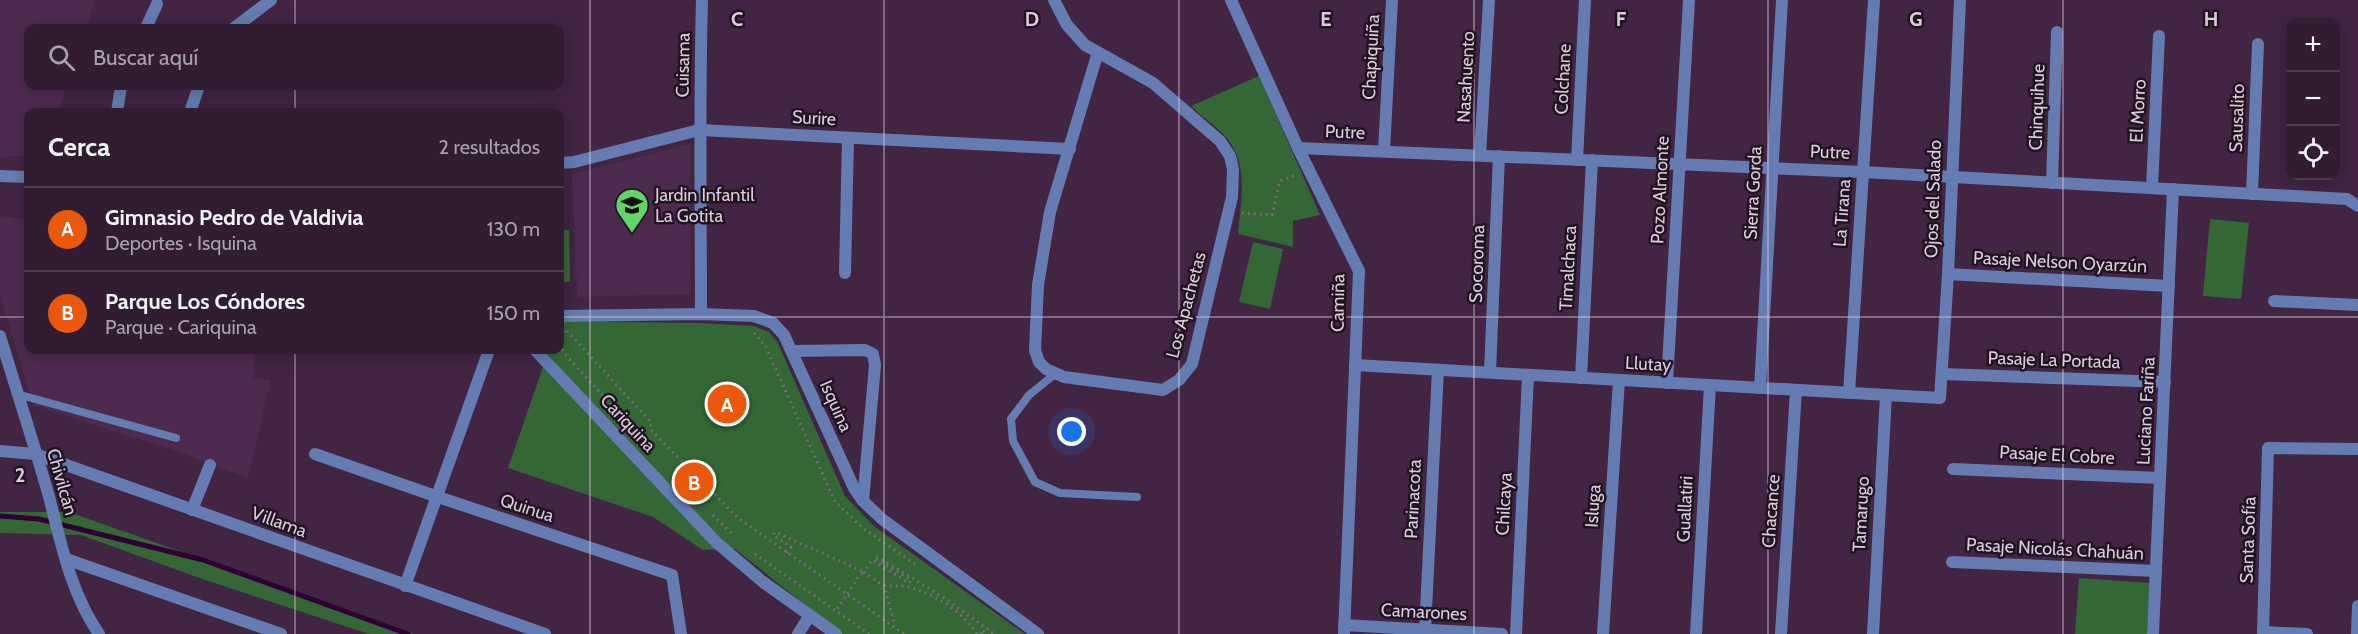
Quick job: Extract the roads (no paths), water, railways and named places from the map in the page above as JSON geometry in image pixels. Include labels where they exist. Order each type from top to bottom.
[{"type":"street","points":[[239,24],[271,0]]},
{"type":"street","name":"Cuisama","points":[[701,314],[699,130],[702,0]]},
{"type":"street","name":"Los Apachetas","points":[[1054,0],[1063,20],[1085,45],[1153,83],[1220,141],[1230,156],[1233,170],[1232,197],[1192,364],[1179,380],[1163,390],[1055,374]]},
{"type":"street","name":"Camiña","points":[[1231,0],[1298,148],[1359,271],[1344,630]]},
{"type":"street","name":"Chapiquiña","points":[[1384,151],[1392,0]]},
{"type":"street","name":"Nasahuento","points":[[1480,155],[1489,0]]},
{"type":"street","name":"Colchane","points":[[1577,160],[1585,0]]},
{"type":"street","name":"Pozo Almonte","points":[[1667,383],[1689,0]]},
{"type":"street","name":"Sierra Gorda","points":[[1760,388],[1782,0]]},
{"type":"street","name":"La Tirana","points":[[1849,393],[1874,0]]},
{"type":"street","name":"Ojos del Salado","points":[[1940,398],[1960,0]]},
{"type":"street","points":[[148,24],[157,4]]},
{"type":"street","name":"Chinquihue","points":[[2052,183],[2057,32]]},
{"type":"street","name":"El Morro","points":[[2152,188],[2159,36]]},
{"type":"street","name":"Sausalito","points":[[2253,194],[2258,44]]},
{"type":"street","points":[[1055,374],[1039,362],[1035,350],[1038,285],[1050,212],[1098,52]]},
{"type":"street","points":[[118,108],[120,90]]},
{"type":"street","points":[[191,108],[198,90]]},
{"type":"street","name":"Surire","points":[[564,162],[574,162],[699,130],[1070,149]]},
{"type":"street","points":[[845,273],[848,138]]},
{"type":"street","name":"Putre","points":[[1298,148],[1863,172],[2174,189],[2347,199],[2358,206]]},
{"type":"street","name":"Socoroma","points":[[1490,372],[1499,156]]},
{"type":"street","name":"Timalchaca","points":[[1581,378],[1592,160]]},
{"type":"street","points":[[0,176],[24,177]]},
{"type":"street","name":"Luciano Fariña","points":[[2153,634],[2174,189]]},
{"type":"street","name":"Pasaje Nelson Oyarzún","points":[[1948,274],[2169,286]]},
{"type":"street","points":[[2274,301],[2358,305]]},
{"type":"street","name":"Isquina","points":[[564,319],[701,314],[764,318],[779,329],[792,351],[847,474],[863,501],[882,519],[1038,634]]},
{"type":"street","name":"Chivilcán","points":[[0,336],[60,541],[81,603],[99,634]]},
{"type":"street","points":[[792,351],[865,350],[873,354],[875,365],[863,501]]},
{"type":"street","points":[[405,586],[488,354]]},
{"type":"street","name":"Cariquina","points":[[539,354],[717,543],[763,582],[836,634]]},
{"type":"street","name":"Llutay","points":[[1355,365],[1940,398]]},
{"type":"street","name":"Parinacota","points":[[1425,630],[1437,370]]},
{"type":"street","name":"Pasaje La Portada","points":[[1942,374],[2165,382]]},
{"type":"street","name":"Chilcaya","points":[[1516,634],[1528,375]]},
{"type":"street","name":"Isluga","points":[[1603,634],[1619,380]]},
{"type":"street","name":"Guallatiri","points":[[1696,634],[1710,385]]},
{"type":"street","name":"Chacance","points":[[1781,634],[1797,390]]},
{"type":"street","name":"Tamarugo","points":[[1873,634],[1886,395]]},
{"type":"street","name":"Santa Sofía","points":[[2263,633],[2268,448],[2358,449]]},
{"type":"street","name":"Villama","points":[[0,451],[35,454],[545,634]]},
{"type":"street","name":"Quinua","points":[[315,454],[672,575],[681,634]]},
{"type":"street","points":[[192,510],[210,465]]},
{"type":"street","name":"Pasaje El Cobre","points":[[1953,469],[2160,478]]},
{"type":"street","points":[[66,559],[281,634]]},
{"type":"street","name":"Pasaje Nicolás Chahuán","points":[[1952,562],[2156,571]]},
{"type":"street","points":[[2357,634],[2358,606]]},
{"type":"street","points":[[798,634],[810,615]]},
{"type":"street","name":"Camarones","points":[[1344,630],[1425,630],[1502,634]]},
{"type":"street","points":[[2263,633],[2307,634]]},
{"type":"lane","points":[[1055,374],[1029,395],[1011,419],[1013,441],[1035,482],[1060,493],[1137,497]]},
{"type":"lane","points":[[17,394],[176,438]]},
{"type":"waterway","points":[[0,516],[39,519],[203,560],[408,634]]},
{"type":"place","name":"Jardin Infantil La Gotita","points":[[632,234]]},
{"type":"place","name":"Gimnasio Pedro de Valdivia","points":[[727,404]]},
{"type":"place","name":"Parque Los Cóndores","points":[[694,482]]}]
